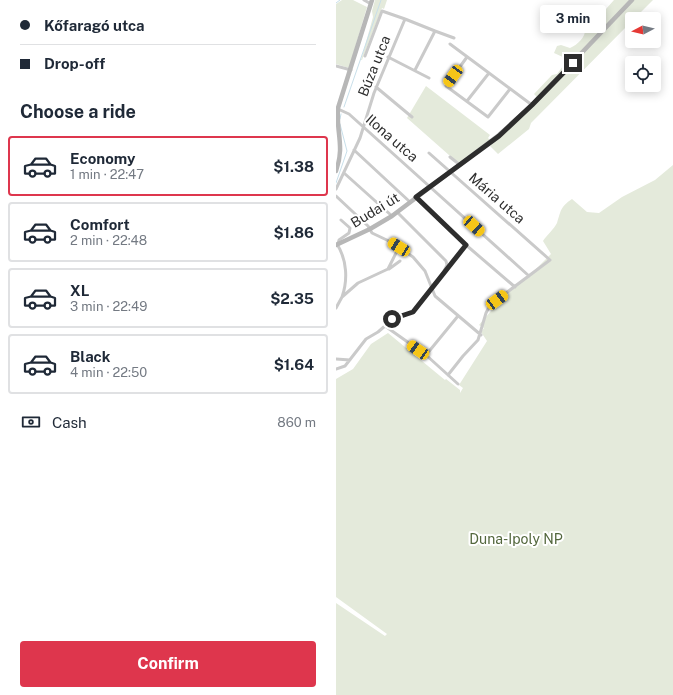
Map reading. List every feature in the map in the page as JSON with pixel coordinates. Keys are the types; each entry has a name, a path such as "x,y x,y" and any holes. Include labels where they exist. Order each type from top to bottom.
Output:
{"street":[{"path":"336,171 340,160 337,108 351,70 372,2 364,0"},
{"name":"Budai út","path":"337,244 370,229 392,216 481,150 532,105 632,0"},
{"name":"Búza utca","path":"336,189 354,150 376,87 405,19 382,11 365,56"},
{"path":"405,19 454,38"},
{"path":"415,70 435,31"},
{"path":"450,44 532,105"},
{"path":"388,57 429,78"},
{"path":"467,57 446,86 467,102 488,117 510,89"},
{"path":"336,66 351,70"},
{"path":"467,102 489,73"},
{"path":"376,87 412,117"},
{"name":"Ilona utca","path":"337,108 348,114 431,186 529,276"},
{"path":"354,150 410,202"},
{"name":"Mária utca","path":"429,153 550,260 529,276"},
{"path":"450,157 460,165"},
{"path":"344,173 392,216"},
{"path":"336,196 370,229 372,233 399,247 413,257 425,271 435,296 481,335"},
{"path":"416,197 466,245 515,286"},
{"path":"397,212 446,261 447,265 442,276"},
{"path":"341,220 350,228 349,233 337,244 342,255 345,268 346,285 342,297"},
{"path":"336,369 344,366 350,360 366,339 396,317 412,312 466,245"},
{"path":"388,269 399,247"},
{"path":"336,308 342,297 358,283 388,269 400,261"},
{"path":"448,375 481,335 486,313 490,305 529,276"},
{"path":"426,355 458,316"},
{"path":"385,326 426,355 458,384"},
{"path":"336,359 350,360"}],"green space":[{"path":"342,0 353,0 367,7 349,68 336,64 336,4"},
{"path":"375,0 387,0 384,9 382,8 361,60 373,17 372,11"},
{"path":"614,0 653,0 641,12 625,12 625,28 531,123 529,129 498,154 490,146 540,100 534,94 552,75 557,74 563,66 565,58 554,53 557,46 561,45 570,48 576,44 584,36 585,26 590,24 593,26 596,22 595,20 598,6 606,9"},
{"path":"426,86 490,135 488,138 490,140 458,163 407,118"},
{"name":"Duna-Ipoly NP","path":"673,165 673,695 336,695 336,603 385,636 387,634 336,597 336,379 353,369 371,344 388,333 445,380 446,379 460,390 460,393 463,388 459,385 487,341 481,332 484,328 479,325 502,298 532,273 551,254 543,241 556,225 565,204 572,199 587,212 599,213 622,197 655,180"}],"waterway":[{"path":"336,3 340,0"},
{"path":"344,107 381,0"},
{"path":"340,119 341,114"},
{"path":"336,183 347,151 340,124"}],"route":[{"path":"392,319 397,316 408,315 413,312 466,245 416,197 499,136 515,122 573,63"}]}
